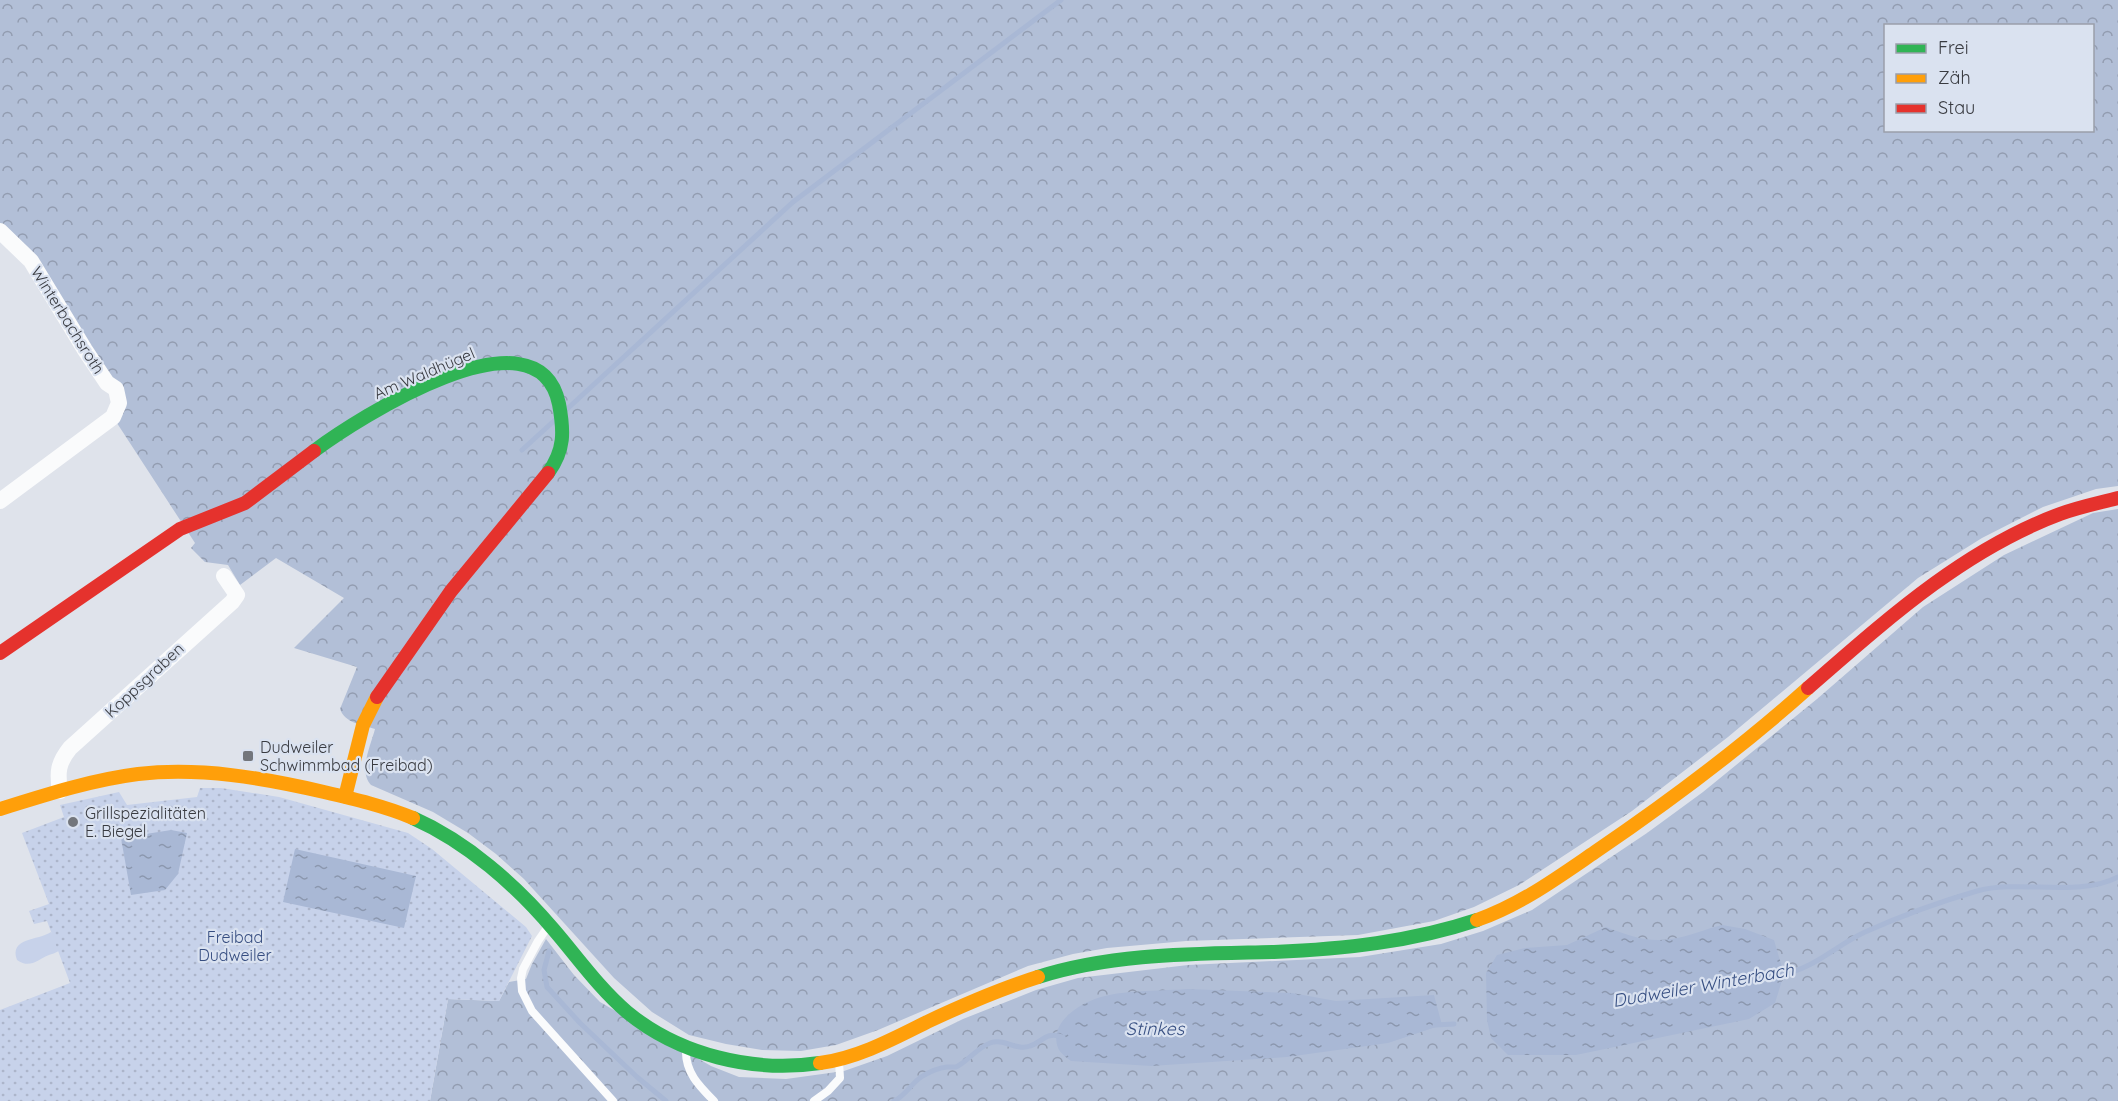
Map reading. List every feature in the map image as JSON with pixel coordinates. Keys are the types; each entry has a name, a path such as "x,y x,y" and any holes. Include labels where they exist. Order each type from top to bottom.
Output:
{"main road":[{"name":"Am Waldhügel","path":"0,653 180,529 196,521 231,511 245,503 362,418 439,381 496,362 530,365 546,377 556,391 561,412 561,452 550,470 451,591 378,696 363,725 345,797"},
{"path":"0,808 87,783 136,774 199,771 224,772 258,778 345,797 402,814 446,835 486,864 533,908 616,1001 645,1025 686,1046 718,1057 746,1063 802,1065 839,1059 1031,979 1074,967 1109,960 1359,946 1437,933 1477,920 1527,898 1649,815 1734,751 1931,584 1990,546 2044,520 2087,504 2118,498"}],"street":[{"name":"Winterbachsroth","path":"0,231 31,261 42,276 85,350 107,382 116,389 119,403 113,417 0,501"},
{"name":"Koppsgraben","path":"60,791 57,768 70,748 232,602 237,595 224,576"}],"lane":[{"path":"549,925 523,969 522,991 532,1011 613,1101"},
{"path":"686,1046 685,1058 695,1083 714,1101"},
{"path":"814,1101 840,1078 839,1059"}],"green space":[{"path":"0,0 2118,0 2118,486 2096,489 2043,507 1982,538 1918,578 1728,737 1632,811 1519,885 1474,907 1434,921 1358,935 1186,941 1107,948 1073,954 1028,966 878,1030 836,1045 801,1051 762,1050 689,1035 652,1012 614,978 524,879 496,854 468,833 433,812 371,785 367,779 365,765 375,729 350,720 342,714 340,709 357,667 294,648 344,598 276,558 240,585 228,565 205,562 191,548 195,543 113,417 120,403 0,230"},
{"path":"2118,509 2118,1101 430,1101 448,999 499,1001 509,982 526,979 546,939 574,975 600,1002 711,1066 739,1077 786,1079 844,1071 887,1056 963,1019 1036,990 1078,978 1188,965 1360,957 1441,944 1483,931 1532,910 1647,833 1703,792 1817,699 1923,607 2004,555 2093,513"},
{"name":"Freibad Dudweiler","path":"200,788 221,788 279,797 408,833 432,849 526,927 532,936 499,1001 448,999 430,1101 0,1101 0,1010 70,983 47,921 34,924 29,911 49,904 22,833 64,817 60,805 119,792 127,805 197,797"},
{"path":"51,932 61,949 30,964 17,960 17,947 21,943"}],"water":[{"path":"171,830 187,833 178,874 165,890 131,895 121,838"},
{"path":"295,849 416,876 404,928 283,902"},
{"path":"1722,925 1745,929 1774,940 1784,974 1775,1003 1749,1019 1576,1055 1508,1055 1491,1038 1487,1020 1486,973 1497,955 1525,948 1567,945 1606,927 1638,938 1662,940 1684,937"},
{"name":"Stinkes","path":"1188,989 1292,993 1336,1001 1434,995 1442,1025 1388,1043 1287,1057 1151,1066 1071,1061 1058,1048 1056,1038 1063,1021 1087,1002 1124,993"}],"waterway":[{"path":"566,410 793,202 1061,0"},
{"path":"522,450 555,420"},
{"name":"Dudweiler Winterbach","path":"1780,975 1803,968 1879,926 1977,891 2012,887 2085,886 2118,877"},
{"name":"Dudweiler Winterbach","path":"549,951 544,970 547,987 580,1023 666,1101"},
{"name":"Dudweiler Winterbach","path":"1435,1025 1454,1024"},
{"name":"Dudweiler Winterbach","path":"894,1101 921,1077 940,1068 956,1067 990,1043 1000,1042 1025,1047 1048,1036 1063,1037"}],"traffic: fast":[{"path":"314,451 367,416 445,377 484,366 518,364 544,375 559,404 562,440 558,456 548,473"},
{"path":"413,818 452,839 507,881 539,913 607,993 647,1027 693,1050 743,1063 769,1065 820,1063"},
{"path":"1038,977 1067,969 1125,959 1185,954 1300,951 1377,943 1427,934 1477,920"}],"traffic: slow":[{"path":"1477,920 1508,907 1538,890 1623,833 1731,753 1808,688"},
{"path":"345,797 363,725 377,697"},
{"path":"0,809 103,780 138,774 185,772 232,775 301,787 369,803 413,818"},
{"path":"820,1063 862,1052 968,1003 1038,977"}],"traffic: jam":[{"path":"0,653 180,529 245,503 314,451"},
{"path":"377,697 451,591 548,473"},
{"path":"1808,688 1896,613 1958,567 2024,529 2060,514 2118,498"}],"place":[{"name":"Dudweiler Schwimmbad (Freibad)","path":"248,756"},
{"name":"Grillspezialitäten E. Biegel","path":"73,822"}]}
